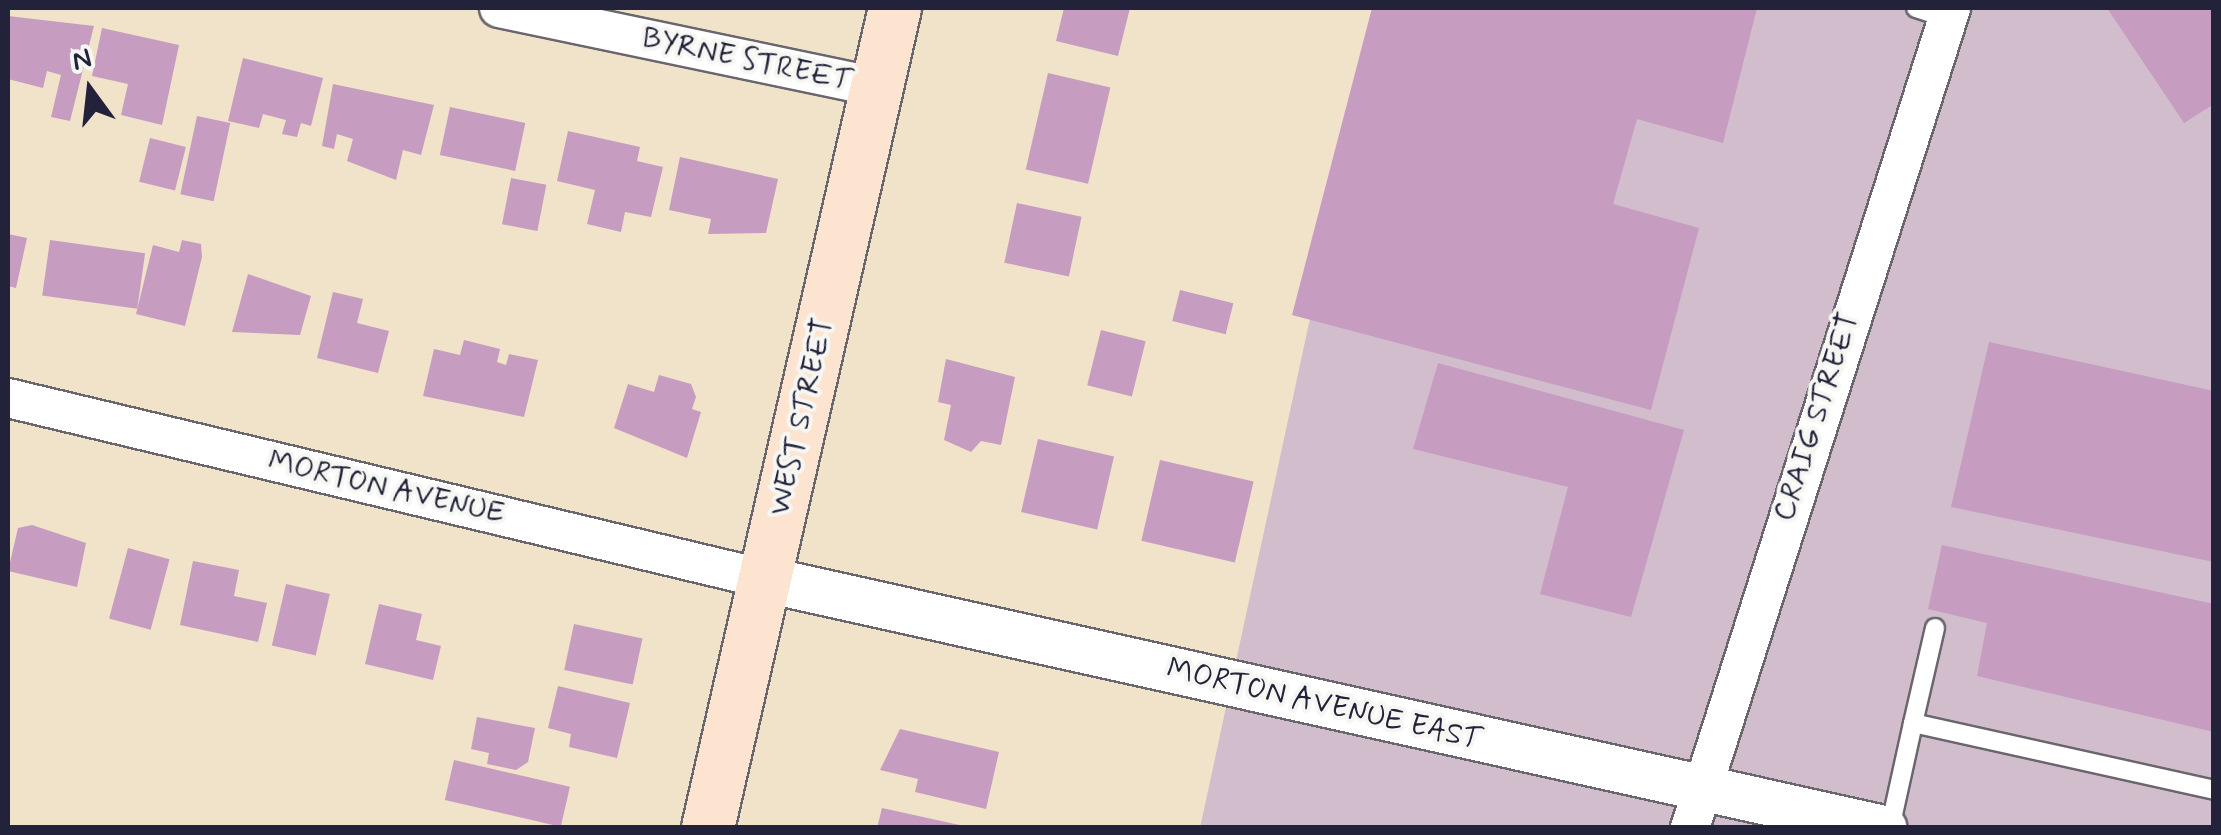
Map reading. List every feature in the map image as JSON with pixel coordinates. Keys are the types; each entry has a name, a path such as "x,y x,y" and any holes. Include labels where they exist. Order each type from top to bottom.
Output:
{"main road":[{"name":"WEST STREET","path":"708,828 895,8"}],"street":[{"name":"BYRNE STREET","path":"499,8 877,87"},
{"name":"CRAIG STREET","path":"1694,808 1938,11"},
{"name":"MORTON AVENUE","path":"8,398 765,579"},
{"name":"MORTON AVENUE EAST","path":"765,579 1694,808 1887,828"}],"lane":[{"path":"1887,828 1935,628"},
{"path":"1913,723 2214,790"}],"shaded area":[{"path":"1377,8 2213,8 2213,827 1200,828"}],"building":[{"path":"1064,8 1130,8 1118,56 1056,41"},
{"path":"1372,8 1757,8 1723,143 1637,119 1613,204 1699,228 1651,410 1292,315"},
{"path":"2107,8 2214,8 2214,104 2184,123"},
{"path":"8,16 94,26 70,121 51,117 61,75 47,71 43,88 8,79"},
{"path":"102,28 179,45 162,125 121,115 128,84 92,76"},
{"path":"243,58 323,78 311,126 301,123 297,137 282,134 286,120 263,114 259,128 228,121"},
{"path":"1048,73 1110,87 1088,184 1026,169"},
{"path":"333,84 434,105 421,155 403,150 396,180 347,161 353,139 337,134 334,149 322,146"},
{"path":"450,107 525,123 515,171 440,155"},
{"path":"197,116 230,123 214,201 180,194"},
{"path":"568,131 640,147 637,161 663,167 651,217 625,212 621,232 587,224 595,190 557,181"},
{"path":"150,138 186,147 175,191 139,182"},
{"path":"680,157 778,179 766,233 708,234 711,219 669,210"},
{"path":"511,178 546,185 537,231 502,224"},
{"path":"1017,203 1082,217 1069,276 1004,263"},
{"path":"8,234 27,238 16,288 8,286"},
{"path":"50,240 145,253 137,309 42,295"},
{"path":"182,240 201,244 202,257 185,326 136,314 153,245 179,252"},
{"path":"248,274 311,296 300,335 232,332"},
{"path":"1180,290 1233,303 1226,334 1172,321"},
{"path":"333,292 363,299 357,323 389,331 378,373 317,358"},
{"path":"1101,330 1146,341 1132,396 1087,385"},
{"path":"464,340 500,349 497,362 506,365 509,354 538,360 524,417 423,396 434,349 460,355"},
{"path":"1989,342 2214,391 2214,562 1951,507"},
{"path":"946,359 1015,377 1001,445 981,441 971,452 944,440 951,405 938,402"},
{"path":"1438,363 1684,430 1631,617 1540,594 1568,487 1413,449"},
{"path":"659,375 691,384 696,397 692,409 701,412 687,458 614,428 628,384 654,392"},
{"path":"1038,439 1114,457 1097,530 1021,512"},
{"path":"1160,460 1254,482 1235,562 1141,541"},
{"path":"32,525 86,543 77,587 8,571 18,528"},
{"path":"1942,545 2214,604 2214,732 1977,676 1987,623 1928,609"},
{"path":"128,548 170,559 151,630 109,619"},
{"path":"193,561 239,570 234,596 267,603 258,642 180,625"},
{"path":"286,584 330,594 316,656 272,645"},
{"path":"379,604 422,614 416,640 441,646 433,680 365,664"},
{"path":"574,624 642,639 633,685 564,670"},
{"path":"558,686 630,703 617,758 569,747 571,734 548,728"},
{"path":"477,717 535,728 528,762 516,770 487,764 489,753 471,749"},
{"path":"900,729 999,752 986,809 915,792 918,779 880,770"},
{"path":"454,760 570,787 561,827 445,800"},
{"path":"882,808 964,826 964,828 877,828"}]}
